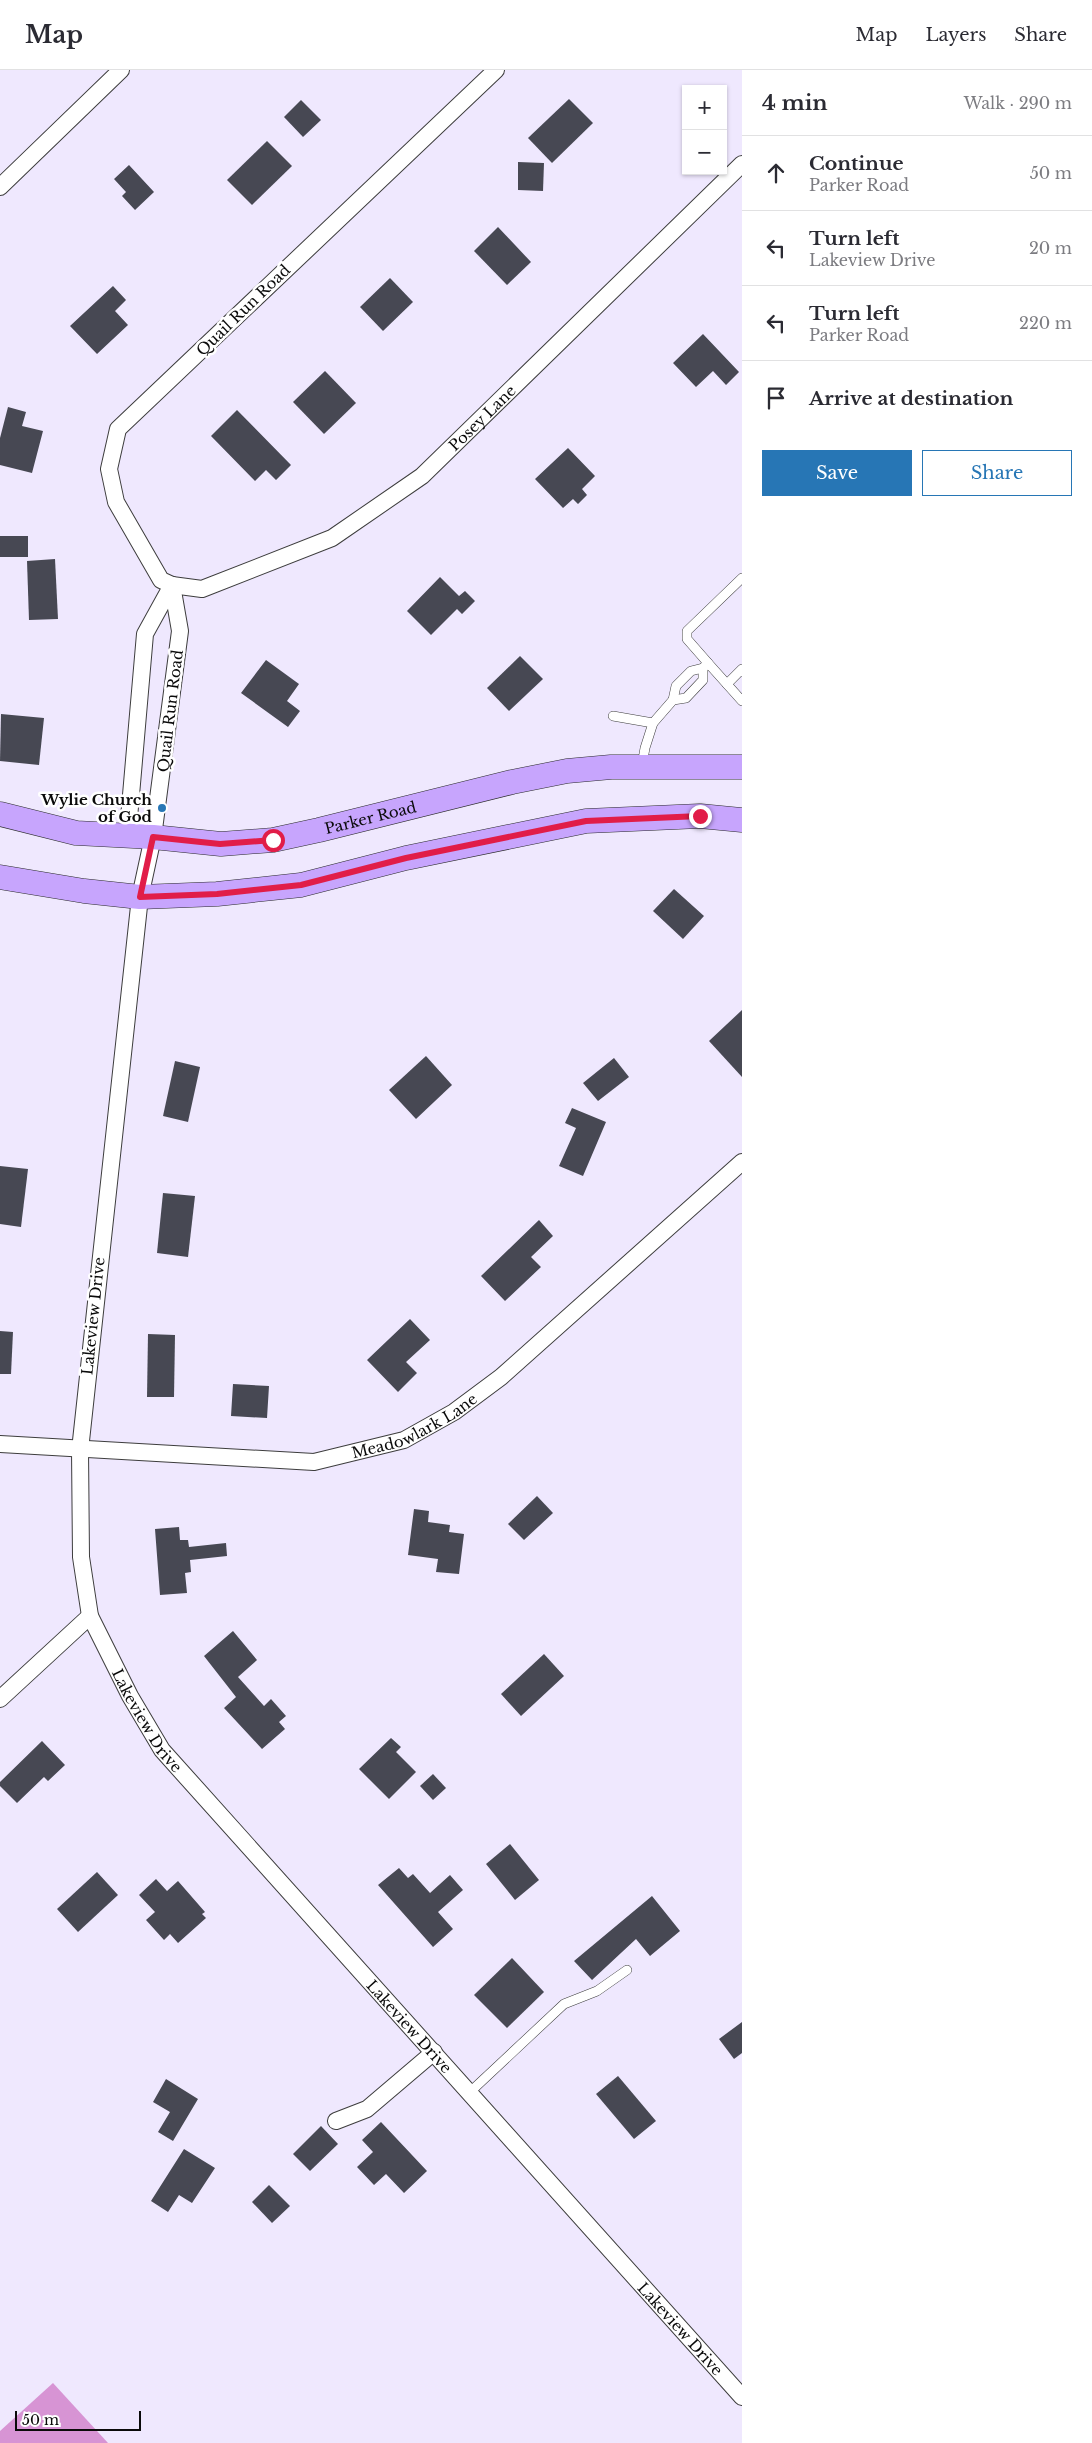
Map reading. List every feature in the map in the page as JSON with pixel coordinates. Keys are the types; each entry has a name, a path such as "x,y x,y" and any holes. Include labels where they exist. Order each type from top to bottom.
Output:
{"main road":[{"name":"Parker Road","path":"0,814 76,834 153,837 220,844 273,840 567,771 611,767 742,767"},
{"path":"0,877 84,891 140,897 217,894 301,885 406,858 586,821 700,816 742,820"}],"street":[{"path":"0,187 121,70"},
{"name":"Quail Run Road","path":"172,586 161,580 116,502 110,469 118,429 496,70"},
{"name":"Posey Lane","path":"172,586 202,589 332,538 422,476 742,164"},
{"name":"Quail Run Road","path":"153,837 180,631 172,586"},
{"name":"Quail Run Road","path":"153,837 129,818 145,634 172,586"},
{"name":"Lakeview Drive","path":"153,837 140,897 80,1450 81,1557 90,1616 130,1696 162,1750 469,2093 740,2391"},
{"name":"Meadowlark Lane","path":"0,1444 314,1462 404,1440 454,1412 501,1377 742,1162"},
{"path":"0,1699 90,1616"},
{"path":"336,2121 368,2109 434,2052"}],"lane":[{"path":"742,578 687,631 687,639 706,666 727,684 742,701"},
{"path":"672,767 642,766 645,748 653,723 673,700 676,686 691,671 706,666"},
{"path":"673,700 686,698 703,680 706,666"},
{"path":"727,684 742,669"},
{"path":"613,716 653,723"},
{"path":"469,2093 564,2004 597,1991 627,1970"}],"shaded area":[{"path":"53,2383 108,2443 0,2443 0,2431"}],"building":[{"path":"569,99 593,123 552,163 528,138"},
{"path":"301,100 321,120 303,137 284,117"},
{"path":"267,141 292,166 252,205 227,180"},
{"path":"518,162 544,163 543,191 518,190"},
{"path":"129,165 154,192 135,210 122,196 126,192 114,179"},
{"path":"498,227 531,262 507,285 474,251"},
{"path":"390,278 413,302 383,331 360,307"},
{"path":"113,286 126,300 115,311 128,325 97,354 70,326"},
{"path":"703,334 739,372 726,385 713,371 696,387 673,363"},
{"path":"325,371 356,403 324,434 293,402"},
{"path":"8,407 26,412 22,426 43,431 32,473 0,465 0,438"},
{"path":"237,410 291,465 276,480 266,470 255,481 211,436"},
{"path":"568,448 595,476 582,489 587,495 578,504 573,499 563,508 535,479"},
{"path":"0,536 28,536 28,557 0,557"},
{"path":"55,559 58,619 29,620 27,561"},
{"path":"440,577 459,596 465,591 475,601 462,614 457,609 431,635 407,611"},
{"path":"520,656 543,679 509,711 487,688"},
{"path":"266,660 299,684 287,701 300,711 288,727 241,693"},
{"path":"1,714 44,718 39,765 0,761"},
{"path":"674,889 704,916 683,939 653,911"},
{"path":"742,1010 742,1077 709,1041"},
{"path":"426,1056 452,1085 416,1119 389,1090"},
{"path":"614,1058 629,1077 598,1101 583,1083"},
{"path":"175,1061 200,1067 188,1122 163,1116"},
{"path":"572,1108 606,1122 583,1176 559,1166 576,1128 565,1123"},
{"path":"0,1166 28,1169 21,1227 0,1224"},
{"path":"163,1193 195,1196 188,1257 157,1253"},
{"path":"539,1220 553,1236 531,1257 541,1267 505,1301 481,1276"},
{"path":"410,1319 430,1340 406,1362 417,1373 398,1392 367,1360"},
{"path":"0,1331 13,1332 11,1374 0,1374"},
{"path":"148,1334 175,1335 174,1397 147,1397"},
{"path":"233,1384 269,1386 267,1418 231,1416"},
{"path":"537,1496 553,1513 524,1540 508,1524"},
{"path":"414,1509 429,1511 428,1522 450,1525 449,1532 464,1534 459,1574 436,1572 438,1559 408,1555"},
{"path":"179,1527 180,1540 188,1540 189,1547 226,1543 227,1556 190,1560 191,1572 185,1573 187,1593 160,1595 155,1529"},
{"path":"233,1631 257,1660 238,1677 264,1706 271,1699 286,1716 279,1722 285,1729 262,1749 224,1708 236,1697 204,1656"},
{"path":"544,1654 564,1676 521,1716 501,1694"},
{"path":"391,1738 401,1747 396,1752 416,1772 389,1799 359,1769"},
{"path":"42,1741 65,1765 48,1781 44,1777 17,1803 0,1786 0,1782"},
{"path":"433,1774 446,1788 433,1800 420,1786"},
{"path":"510,1844 539,1880 515,1900 486,1864"},
{"path":"399,1868 408,1878 413,1874 430,1893 450,1875 463,1890 438,1912 453,1929 433,1947 378,1885"},
{"path":"97,1872 118,1895 78,1932 57,1909"},
{"path":"156,1879 167,1891 178,1881 205,1912 202,1914 206,1918 178,1943 170,1934 164,1940 146,1920 155,1912 139,1895"},
{"path":"652,1896 680,1931 650,1956 636,1939 592,1980 574,1961"},
{"path":"512,1958 544,1992 507,2028 474,1995"},
{"path":"742,2022 742,2053 734,2059 719,2039"},
{"path":"618,2076 656,2121 634,2139 596,2094"},
{"path":"166,2079 198,2099 173,2141 158,2132 170,2112 153,2102"},
{"path":"381,2122 427,2171 404,2193 386,2174 374,2185 357,2167 373,2152 362,2140"},
{"path":"321,2126 338,2144 310,2171 293,2154"},
{"path":"184,2149 215,2168 192,2203 179,2195 168,2212 151,2201"},
{"path":"269,2185 290,2206 272,2223 252,2202"}],"place":[{"name":"Wylie Church of God","path":"162,808"}],"route":[{"path":"273,840 220,844 153,837 140,897 217,894 301,885 406,858 586,821 700,816"}]}
